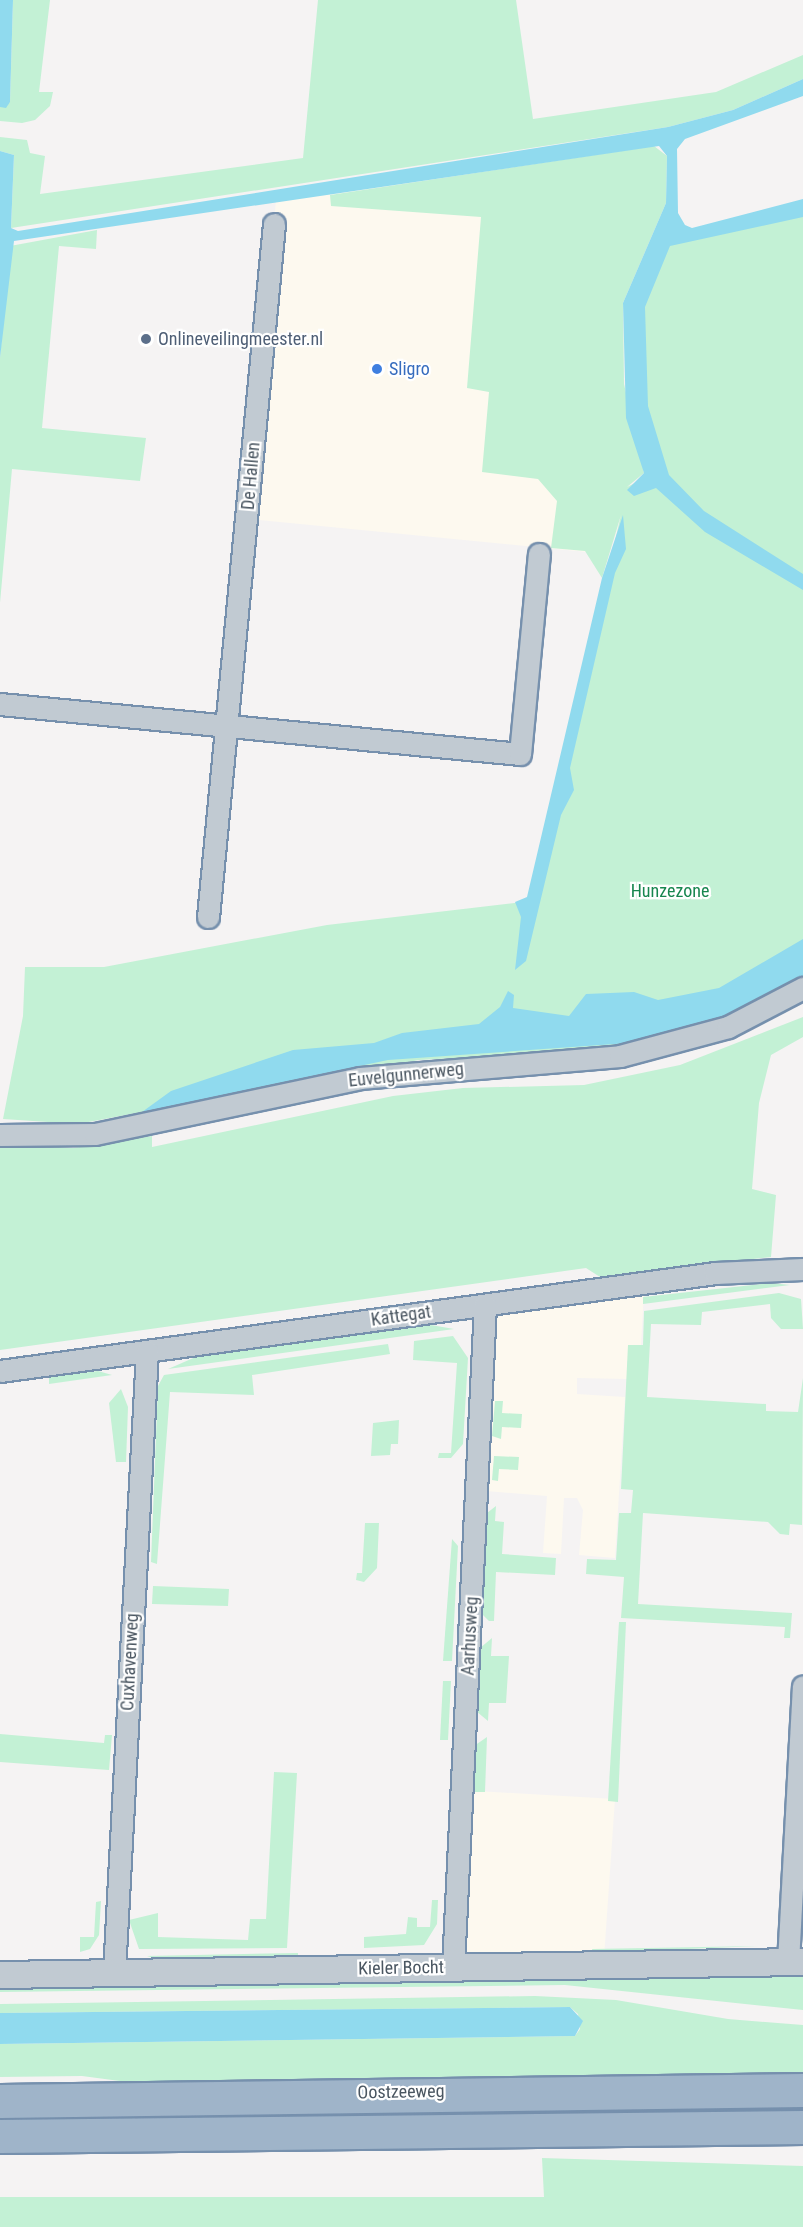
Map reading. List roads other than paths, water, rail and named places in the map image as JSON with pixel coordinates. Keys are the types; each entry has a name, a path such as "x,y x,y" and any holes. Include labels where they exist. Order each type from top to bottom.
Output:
{"highway":[{"name":"Oostzeeweg","path":"0,2101 803,2090"},
{"name":"Oostzeeweg","path":"0,2136 802,2127"}],"street":[{"name":"De Hallen","path":"208,916 228,728 274,224"},
{"path":"0,704 228,728 520,753 539,554"},
{"name":"Euvelgunnerweg","path":"0,1135 95,1134 393,1074 620,1056 728,1027 803,988"},
{"name":"Kattegat","path":"0,1371 715,1273 803,1269"},
{"name":"Aarhusweg","path":"453,1967 485,1305"},
{"name":"Cuxhavenweg","path":"114,1973 147,1351"},
{"path":"796,1962 803,1686"},
{"name":"Kieler Bocht","path":"0,1975 796,1962"}],"water":[{"path":"0,0 13,0 10,102 6,108 0,107"},
{"path":"803,79 803,96 685,139 677,149 678,213 685,225 692,228 803,199 803,217 670,246 645,307 648,406 669,475 704,511 803,574 803,590 705,532 656,488 634,496 627,490 644,473 626,418 623,303 666,203 667,156 659,146 14,241 0,358 0,151 14,155 11,228 18,231 668,127 733,110"},
{"path":"623,515 626,549 615,573 570,768 574,790 561,815 526,961 515,970 521,917 515,902 527,897 602,578"},
{"path":"803,939 803,977 734,1016 658,1041 388,1060 142,1112 171,1091 293,1050 374,1043 402,1033 479,1024 500,1007 508,991 514,995 513,1008 569,1016 586,994 634,992 658,1000 719,988"},
{"path":"570,2007 583,2021 575,2036 0,2044 0,2013"}],"place":[{"name":"Onlineveilingmeester.nl","path":"146,339"},
{"name":"Sligro","path":"377,369"}],"park label":[{"name":"Hunzezone","path":"670,891"}]}
